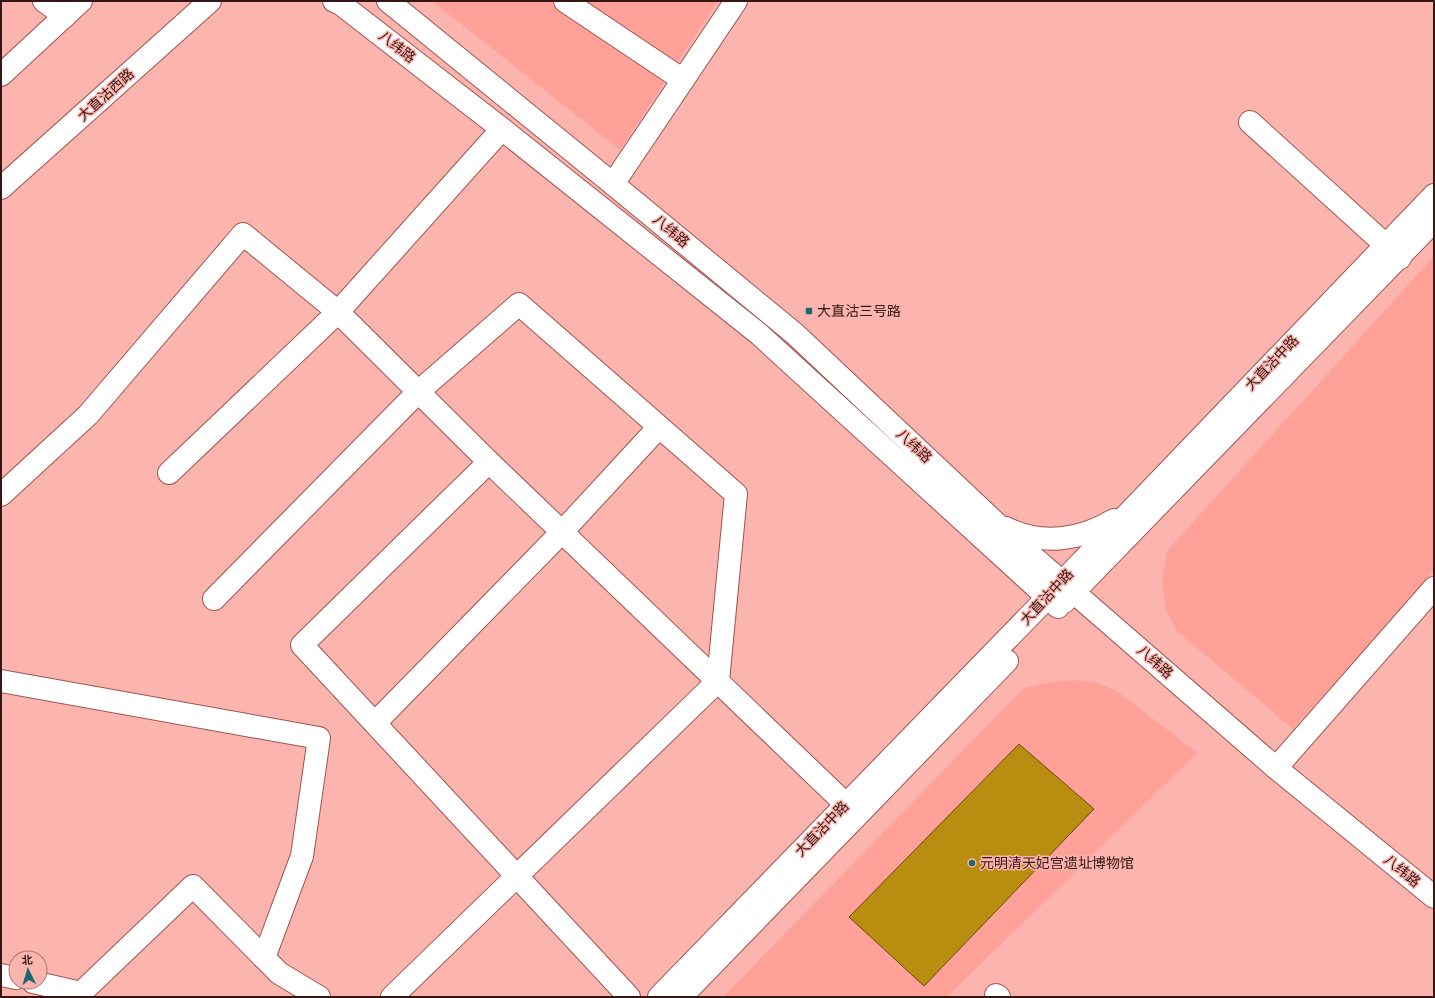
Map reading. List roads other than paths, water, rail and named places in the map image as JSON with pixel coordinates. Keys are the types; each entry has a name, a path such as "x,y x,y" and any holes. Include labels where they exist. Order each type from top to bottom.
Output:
{"street":[{"path":"44,1 65,16"},
{"path":"1,75 81,1"},
{"name":"大直沽西路","path":"1,188 210,1"},
{"path":"176,32 226,1"},
{"name":"八纬路","path":"388,1 614,184 795,334 1043,565 1276,768 1434,897"},
{"path":"565,1 683,80"},
{"path":"614,184 736,1"},
{"name":"八纬路","path":"338,2 502,129 758,334 1053,603"},
{"path":"1250,122 1393,252"},
{"path":"169,473 338,312 502,129"},
{"name":"大直沽中路","path":"681,997 852,810 1393,252 1434,195"},
{"name":"大直沽中路","path":"1393,252 1434,221"},
{"path":"1,495 88,415 243,234 338,312 489,462 852,810"},
{"path":"214,599 418,392 519,304 736,494 718,681 516,875 392,997"},
{"path":"375,723 562,532 658,427"},
{"path":"489,462 302,645 629,997"},
{"path":"985,541 1021,558 1043,565 1081,562 1110,546 1140,512"},
{"path":"998,524 1016,533 1062,540 1102,527 1140,512"},
{"name":"大直沽中路","path":"1068,586 1081,562"},
{"path":"1276,768 1434,588"},
{"path":"1,681 319,738 302,856 264,958"},
{"name":"大直沽中路","path":"659,997 852,810"},
{"path":"48,985 81,993 193,886 279,973 319,997"}],"place":[{"name":"大直沽三号路","path":"809,311"},
{"name":"元明清天妃宫遗址博物馆","path":"972,863"}]}
